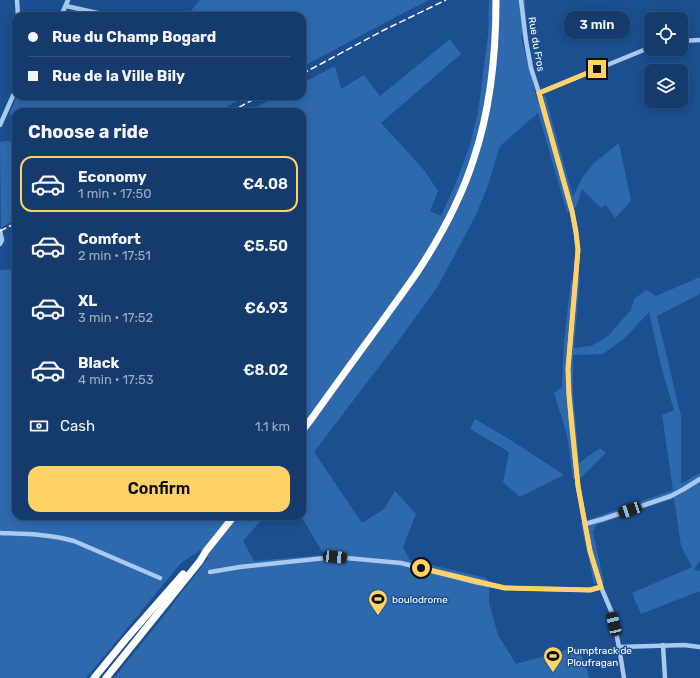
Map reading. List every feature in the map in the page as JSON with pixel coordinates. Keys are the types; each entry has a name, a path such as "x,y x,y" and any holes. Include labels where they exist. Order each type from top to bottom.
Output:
{"highway":[{"path":"306,426 416,274 442,232 459,196 474,158 487,111 494,67 496,0"},
{"path":"94,678 126,639 206,551 231,520"},
{"path":"107,678 200,561 206,551"}],"street":[{"path":"17,0 18,12"},
{"path":"63,12 68,0"},
{"name":"Rue du Fros","path":"521,0 531,68 572,211 576,232 578,250 568,369 569,395 578,486 590,551 601,587 612,613 624,678"},
{"path":"66,6 93,12"},
{"path":"688,41 700,40"},
{"path":"539,93 644,50"},
{"path":"0,125 12,98"},
{"path":"0,231 1,242"},
{"path":"585,524 671,496 700,478"},
{"path":"0,532 47,535 68,539 160,578"},
{"path":"210,572 240,567 335,557 401,563 505,588 590,590 601,587"},
{"path":"663,645 665,678"},
{"path":"619,647 663,645 700,647"}],"shaded area":[{"path":"200,0 429,0 306,65 306,12 190,12"},
{"path":"489,0 525,0 527,30 521,37 537,99 545,95 573,197 582,178 594,163 619,143 631,201 615,218 606,205 601,208 582,189 576,207 567,212 538,113 500,146 488,185 476,215 438,286 391,351 314,452 362,523 384,509 395,491 416,514 403,547 410,560 487,578 489,587 489,603 498,635 516,664 577,647 586,665 589,678 114,678 208,558 200,550 181,563 86,678 0,678 0,270 12,269 12,520 261,520 243,541 254,561 324,555 303,520 306,520 306,108 254,108 269,100 306,100 306,81 335,66 341,89 364,75 380,96 450,39 461,54 381,123 424,170 438,191 430,211 441,216 455,185 470,145 478,112 488,35"},
{"path":"15,100 240,100 224,108 12,108 12,115 9,114"},
{"path":"12,140 12,221 1,228 0,142"},
{"path":"580,276 574,348 591,346 608,336 631,310 634,299 646,290 656,296 700,277 700,294 657,316 681,416 681,484 700,473 700,560 694,570 700,571 700,591 641,614 632,593 692,567 681,546 674,498 596,525 593,532 604,583 594,584 581,524 590,519 673,490 662,415 674,410 662,370 649,312 625,338 603,354 573,355 573,392 579,463 600,448 606,453 582,477 573,479 567,435 554,393 562,387 564,342 571,280"},
{"path":"475,419 564,475 520,497 503,482 509,452 470,429"}],"railway":[{"path":"306,72 384,30 446,0"},
{"path":"238,108 252,100"},
{"path":"0,231 12,225"}],"place":[{"name":"boulodrome","path":"378,616"},
{"name":"Pumptrack de Ploufragan","path":"553,673"}],"route":[{"path":"421,568 505,588 590,590 601,587 590,551 578,486 569,395 568,369 578,250 576,232 572,211 539,93 597,69"}]}
